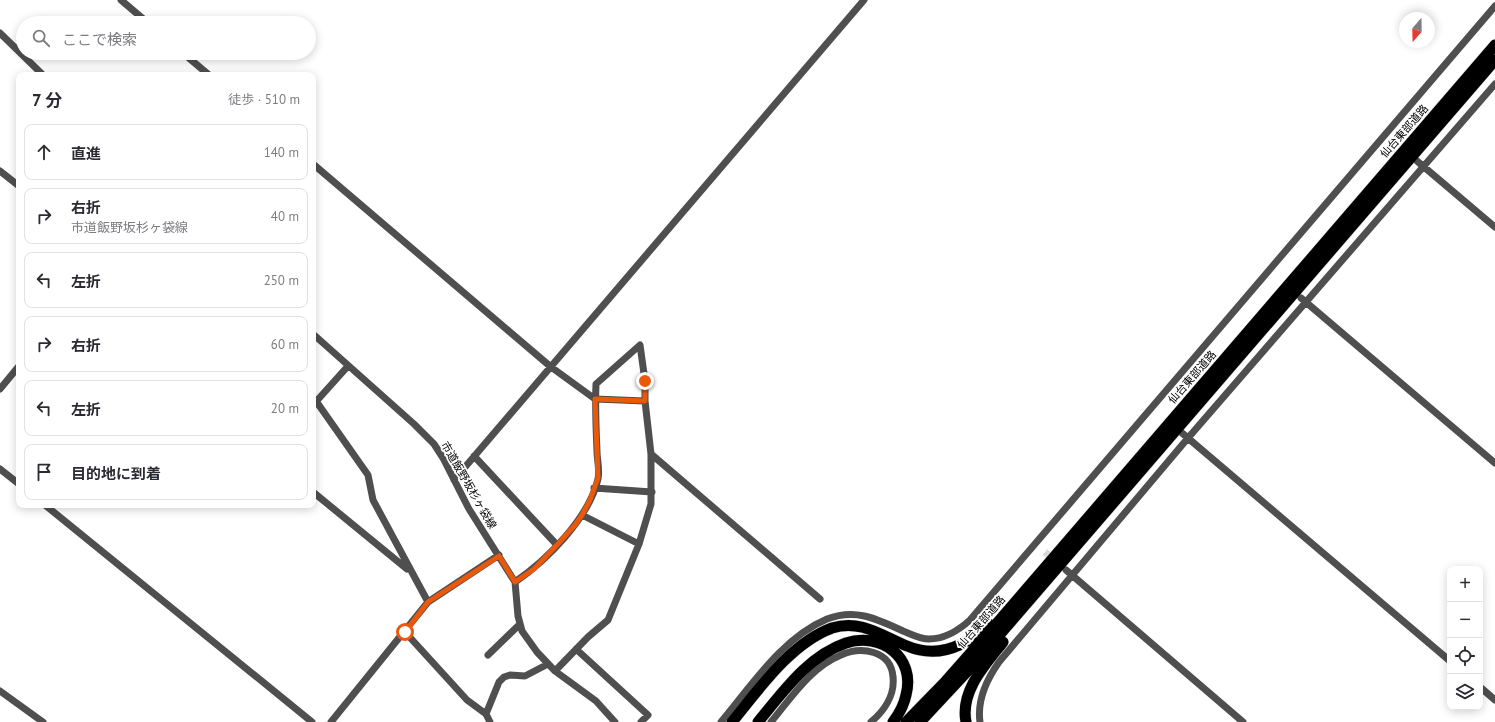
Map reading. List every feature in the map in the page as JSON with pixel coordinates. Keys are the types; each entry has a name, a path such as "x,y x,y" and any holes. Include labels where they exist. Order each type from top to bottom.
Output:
{"highway":[{"name":"仙台東部道路","path":"920,722 976,662 1076,539 1495,45"},
{"name":"仙台東部道路","path":"906,722 946,681 1076,539 1495,60"},
{"path":"732,722 790,654 814,637 833,628 850,625 866,628 905,646 924,652 943,651 963,644 983,630 1076,539"},
{"path":"966,722 966,702 971,687 979,672 1076,539"},
{"path":"758,722 812,662 822,655 846,644 867,640 880,643 892,650 902,661 905,667 907,694 901,709 893,722"}],"street":[{"path":"121,0 140,16"},
{"path":"454,480 864,0"},
{"path":"721,722 775,657 788,644 800,633 828,619 852,614 862,615 879,619 913,635 928,639 943,637 964,626 1495,6"},
{"path":"0,33 16,49"},
{"path":"28,60 40,72"},
{"path":"191,60 205,72"},
{"path":"980,722 979,711 983,694 994,669 1072,576 1185,435 1420,163 1495,84"},
{"path":"1420,163 1495,227"},
{"path":"316,167 551,367 595,399 645,401"},
{"path":"0,171 16,184"},
{"path":"1303,300 1495,463"},
{"name":"市道飯野坂杉ヶ袋線","path":"316,337 425,435 443,458 469,509 515,582 519,625 537,652 548,664 555,671 596,701 615,722"},
{"path":"515,582 534,569 557,545 582,515 598,478 595,399 596,384 640,346 645,381 645,401 651,454 651,504 639,544 608,620 576,649 555,671"},
{"path":"316,402 348,366"},
{"path":"0,390 16,370"},
{"path":"316,404 368,475 373,500 428,602"},
{"path":"1185,435 1447,658"},
{"path":"651,454 820,599"},
{"path":"474,456 557,545"},
{"path":"0,469 16,482"},
{"path":"594,488 652,492"},
{"path":"316,494 412,572"},
{"path":"49,508 312,722"},
{"path":"582,515 639,544"},
{"path":"330,722 428,602 499,556"},
{"path":"1066,570 1243,722"},
{"path":"488,655 519,625"},
{"path":"405,632 466,700 486,714 490,722"},
{"path":"576,649 648,715 641,722"},
{"path":"771,722 813,673 840,655 862,650 871,651 882,657 890,668 893,676 893,684 888,700 880,713 871,722"},
{"path":"486,714 499,682 510,675 525,676 548,664"},
{"path":"1483,690 1495,700"},
{"path":"0,691 43,722"}],"tunnel":[{"path":"1045,552 1056,561"}],"route":[{"path":"405,632 428,602 499,556 515,582 534,569 557,545 582,515 590,500 598,478 595,399 645,401 645,381"}]}
